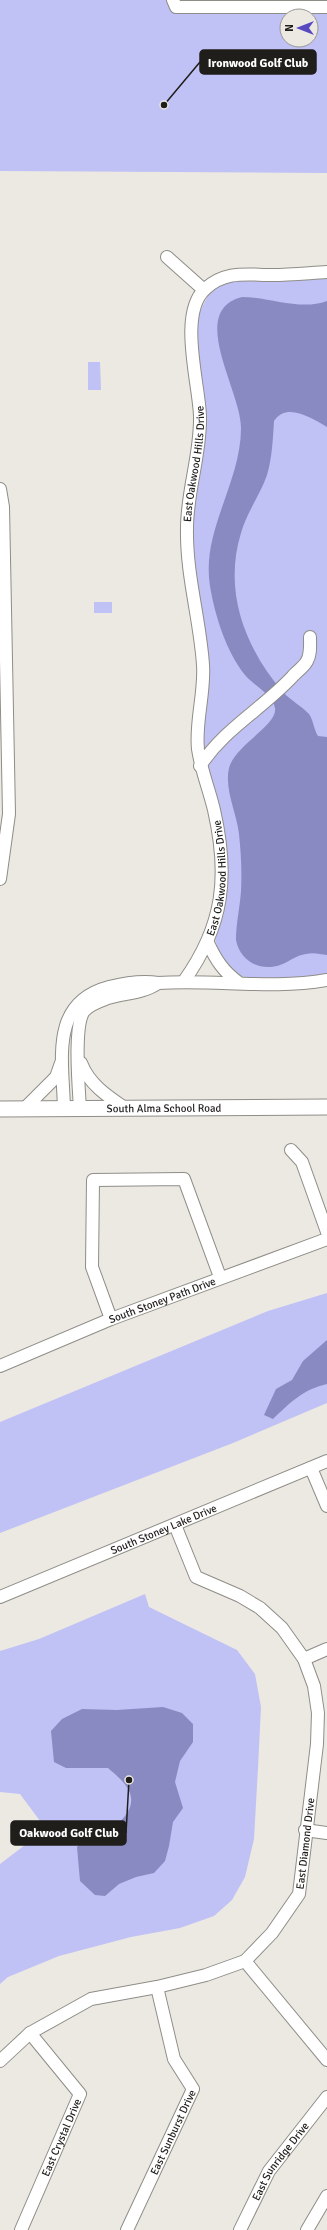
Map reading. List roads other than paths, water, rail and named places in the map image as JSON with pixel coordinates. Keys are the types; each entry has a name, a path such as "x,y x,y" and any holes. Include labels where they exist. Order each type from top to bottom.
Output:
{"main road":[{"name":"South Alma School Road","path":"0,1109 327,1107"}],"street":[{"path":"175,3 273,3 327,7"},
{"path":"167,258 204,290"},
{"name":"East Oakwood Hills Drive","path":"184,981 208,943 216,921 222,883 221,844 213,807 200,766 198,742 202,701 203,667 199,619 190,581 187,527 190,492 200,434 198,392 191,343 192,322 195,306 204,290 221,278 233,274 271,275 327,272"},
{"path":"0,489 3,507 9,814 0,879"},
{"path":"200,766 210,750 230,730 282,688 306,662 310,651 310,637"},
{"name":"East Oakwood Hills Drive","path":"208,943 218,964 227,974 238,982"},
{"path":"64,1109 63,1030 70,1013 81,999 96,991 120,984 147,981 158,983 184,981 238,982 268,985 327,980"},
{"path":"80,1109 80,1023 84,1011 96,1002 126,993 149,989 158,983"},
{"path":"67,1019 80,1023"},
{"path":"63,1058 79,1058"},
{"path":"24,1109 56,1077 63,1058"},
{"path":"79,1058 90,1080 104,1093 125,1108"},
{"path":"291,1150 302,1162 327,1232"},
{"path":"111,1319 92,1267 93,1180 184,1179 220,1277"},
{"name":"South Stoney Path Drive","path":"0,1366 111,1319 220,1277 327,1239"},
{"name":"South Stoney Lake Drive","path":"0,1597 327,1461"},
{"path":"311,1468 327,1506"},
{"name":"East Diamond Drive","path":"0,2060 30,2033 91,1999 157,1987 206,1975 245,1961 272,1933 299,1894 305,1830 317,1744 318,1713 314,1686 304,1659 282,1628 260,1608 240,1596 196,1577 175,1525"},
{"path":"304,1659 327,1649"},
{"path":"305,1830 327,1833"},
{"path":"245,1961 327,2060"},
{"name":"East Sunburst Drive","path":"127,2230 193,2089 174,2059 157,1987"},
{"name":"East Crystal Drive","path":"21,2230 80,2094 30,2033"},
{"name":"East Sunridge Drive","path":"240,2230 269,2171 327,2097"},
{"path":"307,2230 327,2196"}],"place":[{"name":"Ironwood Golf Club","path":"164,105"},
{"name":"Oakwood Golf Club","path":"129,1780"}]}
